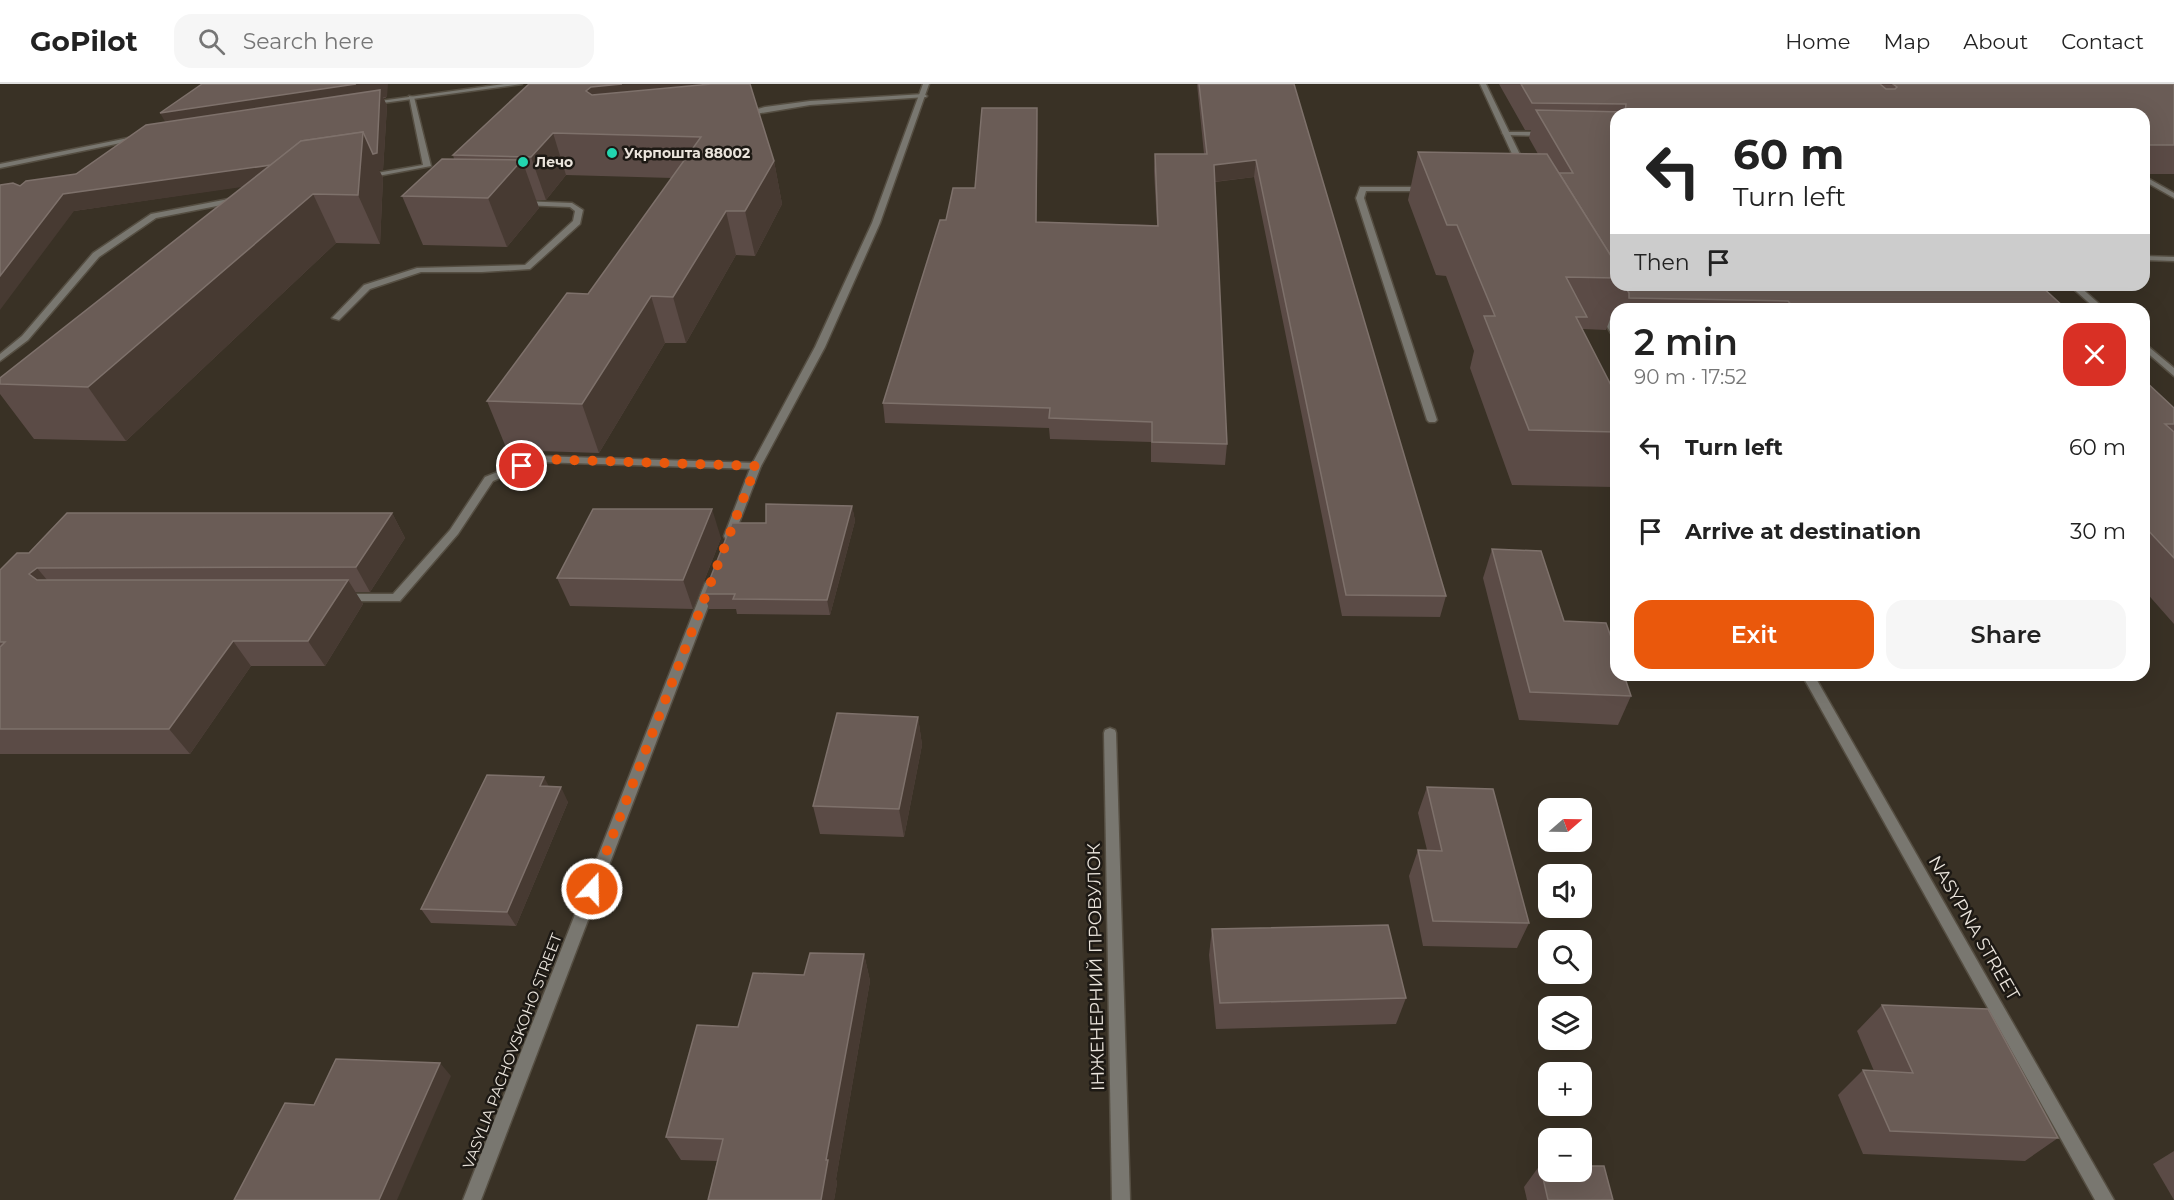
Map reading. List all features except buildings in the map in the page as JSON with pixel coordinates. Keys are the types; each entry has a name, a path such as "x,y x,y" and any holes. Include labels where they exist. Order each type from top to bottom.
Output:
{"street":[{"path":"364,104 519,84"},
{"path":"726,544 756,466 820,347 876,224 924,96 926,84"},
{"path":"1483,84 1528,179"},
{"path":"738,115 772,107 826,100 924,96"},
{"path":"411,97 427,166 432,176"},
{"path":"1505,133 1549,134"},
{"path":"0,166 147,136"},
{"path":"358,178 427,166"},
{"path":"2150,182 2174,196"},
{"path":"1431,189 1363,189 1360,198 1432,420"},
{"path":"0,358 25,338 96,255 154,216 243,198"},
{"path":"336,318 367,287 420,270 527,267 577,222 579,210 572,205 514,203"},
{"path":"2150,258 2174,259"},
{"path":"2080,291 2094,303"},
{"path":"1599,306 1610,325"},
{"path":"2150,351 2174,373"},
{"path":"338,598 396,598 454,532 489,479 538,459 756,466"},
{"name":"VASYLIA PACHOVSKOHO STREET","path":"472,1200 717,566"},
{"name":"NASYPNA STREET","path":"1811,681 2105,1200"},
{"name":"ІНЖЕНЕРНИЙ ПРОВУЛОК","path":"1110,733 1121,1200"}],"place":[{"name":"Укрпошта 88002","path":"612,153"},
{"name":"Лечо","path":"523,162"}],"route":[{"path":"522,466 538,459 756,466 592,889"}]}
